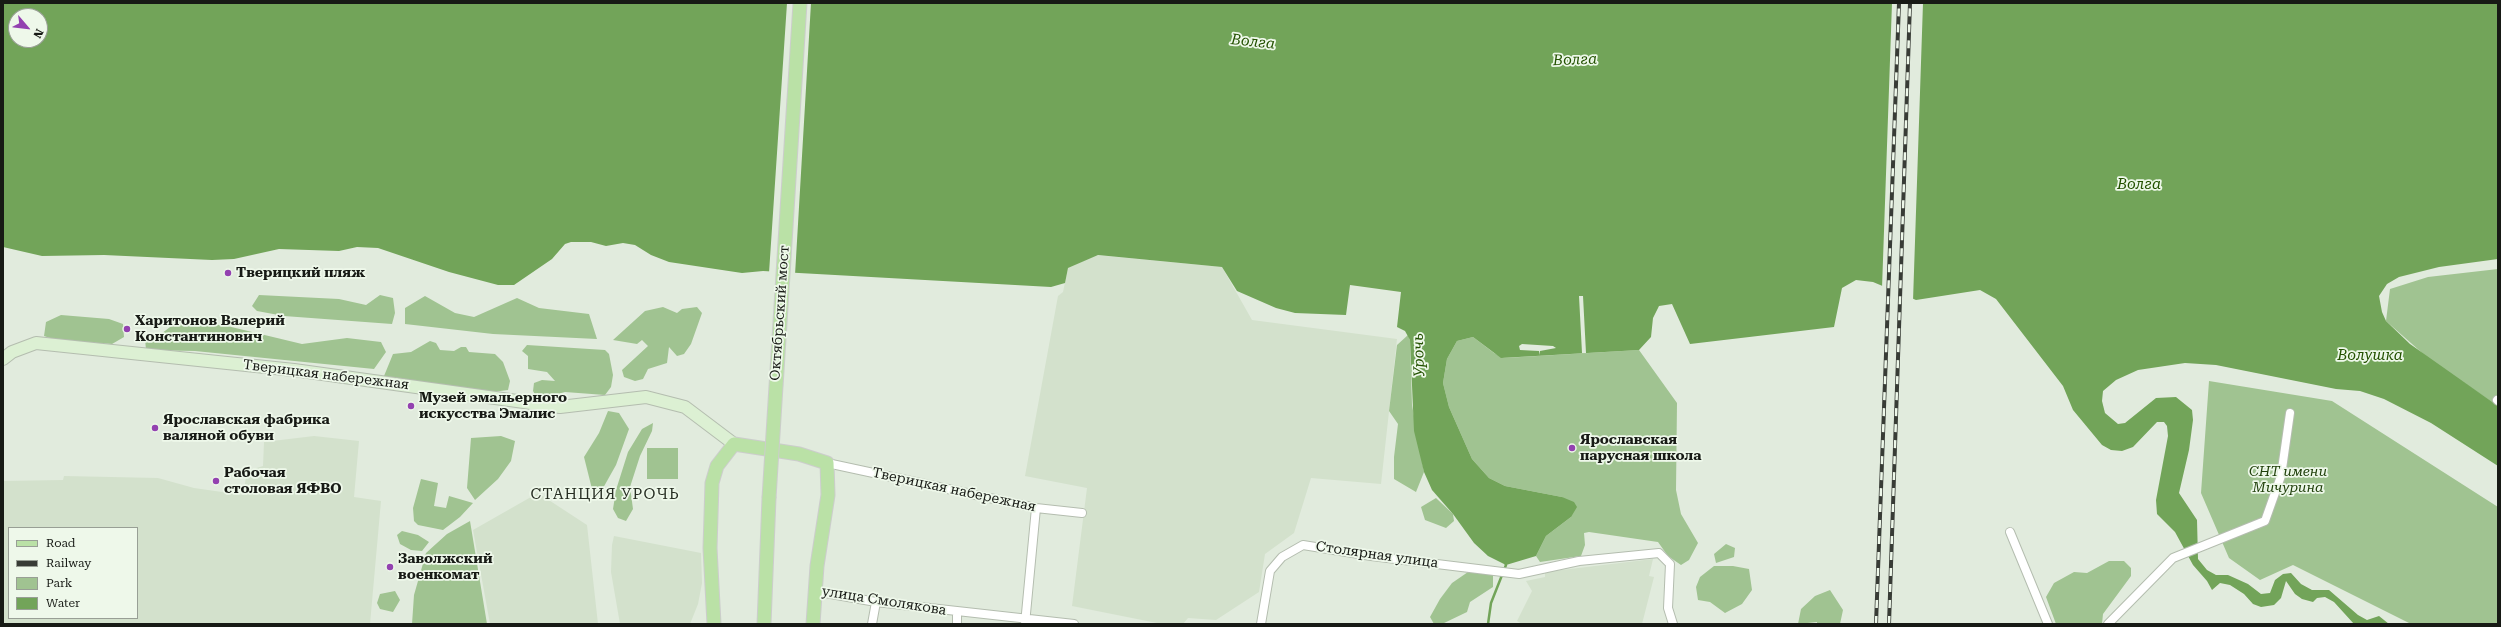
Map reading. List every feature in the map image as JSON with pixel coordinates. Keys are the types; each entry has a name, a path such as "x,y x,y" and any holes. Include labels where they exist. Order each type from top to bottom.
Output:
{"main road":[{"name":"Октябрьский мост","path":"764,624 769,498 800,3"},
{"path":"714,624 711,555 712,483 717,466 734,444 799,454 827,463 827,507 814,591 813,624"}],"street":[{"name":"Тверицкая набережная","path":"3,359 17,350 36,343 294,370 560,407 646,397 685,408 734,444"},
{"path":"2108,624 2173,558 2265,520 2281,476 2290,413"},
{"name":"Тверицкая набережная","path":"827,463 1036,508 1082,513"},
{"path":"1026,621 1036,508"},
{"path":"2010,532 2048,624"},
{"name":"Столярная улица","path":"1261,624 1270,571 1282,557 1303,545 1371,556 1519,574 1579,561 1660,553 1670,564 1668,608 1673,624"},
{"name":"улица Смолякова","path":"814,591 876,602 1026,621 1074,624"},
{"path":"872,624 876,602"},
{"path":"957,612 957,624"}],"shaded area":[{"path":"1096,255 1222,267 1252,320 1397,339 1381,484 1311,478 1294,533 1265,554 1259,592 1216,620 1188,618 1183,624 1162,624 1072,606 1087,488 1025,476 1058,296 1063,292 1068,268"},
{"name":"Ярославская фабрика валяной обуви","path":"314,436 359,441 354,497 381,501 370,624 3,624 3,481 63,480 64,476 158,478 194,488 243,495 247,471 263,466 264,442"},
{"path":"538,493 587,525 598,624 490,624 473,530"},
{"path":"614,536 701,553 702,583 698,604 690,624 620,624 611,572 612,545"},
{"path":"1653,559 1649,576 1654,577 1642,624 1522,624 1517,621 1532,591 1526,581 1545,577 1545,572"}],"green space":[{"path":"2498,269 2498,406 2429,359 2386,321 2390,289 2428,277"},
{"path":"259,295 339,299 366,305 380,295 393,298 395,313 392,324 284,316 257,311 252,306"},
{"path":"425,296 455,313 474,317 517,298 539,308 589,314 597,339 493,334 405,324 405,308"},
{"path":"663,307 677,313 682,309 697,307 702,313 691,344 684,354 677,356 669,347 667,363 648,369 643,379 635,381 624,377 622,370 648,346 642,340 637,344 613,340 645,311"},
{"path":"61,315 109,319 123,324 124,337 112,344 56,340 44,336 46,322"},
{"path":"174,324 223,325 302,344 347,338 381,342 386,352 374,369 195,351 146,350 145,338 157,337"},
{"path":"1408,335 1410,340 1412,405 1424,472 1416,492 1394,479 1394,457 1398,424 1389,411 1397,345"},
{"name":"Ярославская парусная школа","path":"1473,337 1494,353 1504,358 1639,350 1677,403 1676,490 1681,514 1698,543 1689,560 1681,565 1668,556 1658,542 1589,532 1584,533 1585,545 1581,556 1540,562 1536,556 1546,536 1571,517 1562,497 1505,486 1489,478 1472,459 1449,407 1443,383 1447,359 1457,341"},
{"path":"430,341 436,343 440,350 454,351 461,347 466,347 469,352 495,354 503,362 510,381 508,390 492,392 384,376 393,354 411,352"},
{"path":"527,345 605,350 609,354 613,375 611,387 605,395 565,392 546,397 536,396 533,391 534,383 542,380 555,381 547,372 528,369 528,356 522,351"},
{"name":"СНТ имени Мичурина","path":"2209,381 2332,401 2498,507 2498,624 2411,624 2293,565 2260,580 2229,558 2201,493"},
{"path":"608,411 619,413 629,429 616,465 598,497 592,489 584,457 599,433"},
{"path":"653,423 652,431 640,456 630,487 633,509 626,521 618,518 613,509 616,490 628,452 642,429"},
{"path":"501,436 515,441 511,461 498,479 475,500 467,488 471,438"},
{"path":"647,448 678,448 678,479 647,479"},
{"path":"421,479 438,483 434,506 446,508 449,496 473,503 460,517 443,530 418,525 414,521 413,508"},
{"path":"1436,498 1453,514 1454,521 1446,528 1425,520 1421,507"},
{"path":"470,521 487,624 412,624 414,595 426,553 447,534"},
{"path":"402,531 418,535 429,542 422,551 411,550 400,544 397,535"},
{"path":"1726,544 1735,548 1734,557 1716,563 1714,554"},
{"path":"2109,561 2124,561 2131,568 2131,576 2103,614 2102,624 2056,624 2046,597 2054,583 2074,572 2087,573"},
{"path":"1714,566 1733,566 1749,569 1752,590 1742,604 1725,613 1710,602 1698,600 1696,587 1700,577"},
{"path":"1468,572 1493,575 1493,587 1470,602 1467,612 1442,624 1434,624 1430,617 1440,599 1452,583"},
{"path":"1830,590 1843,610 1840,624 1817,624 1817,622 1798,624 1801,609 1815,596"},
{"path":"395,591 400,600 393,612 380,609 377,603 380,594"}],"water":[{"name":"Волга","path":"3,3 2498,3 2498,259 2439,267 2399,277 2387,284 2379,296 2382,312 2386,321 2410,344 2498,406 2498,466 2431,423 2384,399 2360,391 2336,389 2216,365 2185,363 2138,370 2116,380 2103,391 2102,401 2105,413 2118,424 2125,423 2156,398 2176,397 2192,410 2193,420 2189,450 2179,493 2197,520 2198,559 2207,570 2216,575 2228,575 2248,584 2261,594 2270,593 2275,580 2283,574 2291,573 2301,584 2312,590 2329,590 2358,615 2367,620 2379,616 2389,624 2354,624 2334,602 2325,597 2317,598 2313,602 2302,599 2295,594 2286,581 2281,598 2274,605 2261,607 2253,604 2244,594 2230,585 2220,583 2212,590 2207,581 2193,565 2175,532 2157,514 2156,500 2168,436 2167,426 2164,422 2157,422 2133,447 2122,451 2111,450 2102,445 2073,410 2063,386 1996,299 1980,290 1916,300 1873,282 1856,280 1842,288 1834,327 1690,344 1672,304 1659,306 1653,318 1651,337 1639,350 1501,358 1473,337 1457,341 1447,359 1443,383 1449,407 1472,459 1489,478 1505,486 1562,497 1574,502 1577,507 1571,517 1546,536 1536,556 1506,565 1488,556 1474,543 1453,514 1432,490 1424,472 1414,431 1410,340 1405,331 1397,327 1401,292 1350,285 1346,315 1295,313 1276,308 1237,291 1222,267 1098,255 1068,268 1065,283 1051,287 763,271 742,273 669,262 651,255 635,245 623,243 606,246 591,242 571,242 565,244 552,259 514,285 498,285 449,272 378,248 357,247 339,251 279,249 234,259 212,260 104,255 42,256 3,247"}],"pier":[{"path":"787,3 811,3 795,275 769,273"},
{"path":"1892,3 1923,3 1913,301 1882,288"},
{"path":"1579,296 1583,296 1586,353 1582,353"},
{"path":"1522,344 1553,346 1556,348 1540,351 1539,355 1539,351 1520,350 1519,346"}],"waterway":[{"name":"Урочь","path":"1488,624 1491,603 1506,565 1505,562"}],"railway":[{"path":"1876,624 1899,3"},
{"path":"1889,624 1910,3"}],"place":[{"name":"Тверицкий пляж","path":"228,273"},
{"name":"Харитонов Валерий Константинович","path":"127,329"},
{"name":"Музей эмальерного искусства Эмалис","path":"411,406"},
{"name":"Ярославская фабрика валяной обуви","path":"155,428"},
{"name":"Ярославская парусная школа","path":"1572,448"},
{"name":"Рабочая столовая ЯФВО","path":"216,481"},
{"name":"Заволжский военкомат","path":"390,567"}],"district":[{"name":"СТАНЦИЯ УРОЧЬ","path":"605,495"}],"water label":[{"name":"Волушка","path":"2370,356"}]}
